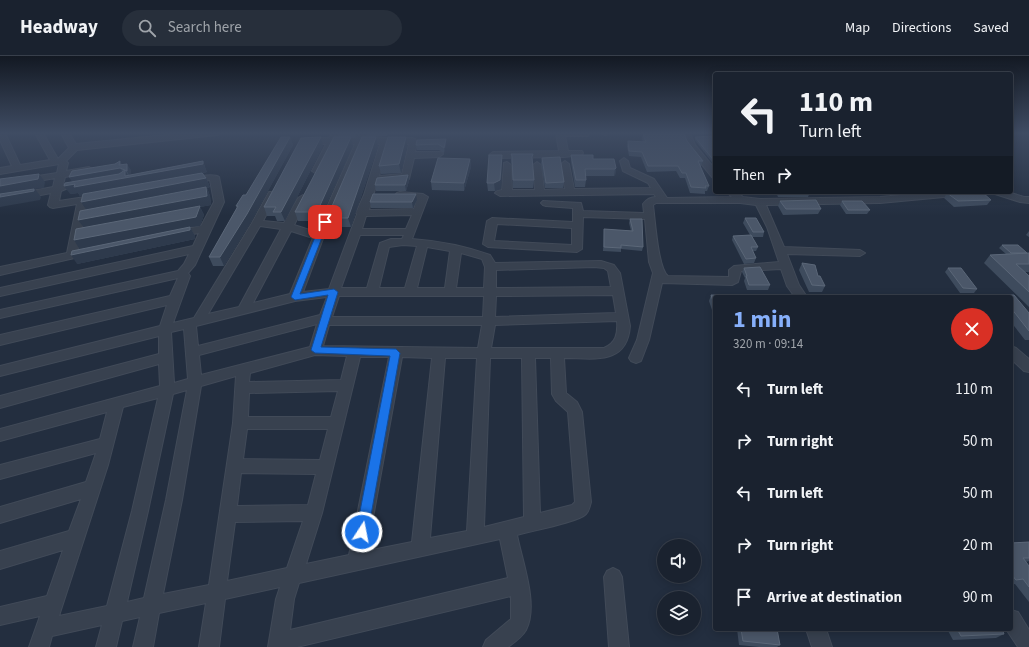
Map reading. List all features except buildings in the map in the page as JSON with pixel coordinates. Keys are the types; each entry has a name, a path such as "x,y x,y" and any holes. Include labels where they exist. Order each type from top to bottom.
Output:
{"street":[{"path":"14,161 17,168"},
{"path":"0,171 47,161"},
{"path":"64,161 53,205 105,197"},
{"path":"243,311 310,186 322,161"},
{"path":"295,297 351,161"},
{"path":"315,350 324,319 361,213 373,195 373,178 380,161"},
{"path":"373,178 406,177 410,161"},
{"path":"624,161 625,168 651,181 663,200"},
{"path":"703,161 713,173"},
{"path":"564,164 570,192"},
{"path":"507,165 504,193 658,190"},
{"path":"537,165 540,193"},
{"path":"0,185 96,168"},
{"path":"0,314 181,274 189,265 219,202 214,191 214,178 211,177 175,183"},
{"path":"143,647 174,500 193,384 192,323 257,223 278,183"},
{"path":"0,200 71,187"},
{"path":"734,194 740,200"},
{"path":"882,194 889,200"},
{"path":"786,265 738,268 735,270 734,279 731,281 667,281 662,278 659,273 654,258 648,204 654,200 839,202 889,200 946,194"},
{"path":"1004,194 1023,200 1029,200"},
{"path":"390,195 422,196 424,198 408,237"},
{"path":"72,256 75,235 83,216 82,201"},
{"path":"760,202 772,227 793,286 800,295"},
{"path":"546,203 578,205 578,225 577,249 488,244 492,221 578,225"},
{"path":"202,211 217,208"},
{"path":"361,213 418,212"},
{"path":"578,214 649,216"},
{"path":"257,223 288,227 319,236"},
{"path":"164,237 205,229"},
{"path":"75,235 90,232"},
{"path":"355,232 408,237 423,244 456,248 486,257 492,266 489,321 484,353 475,537"},
{"path":"372,291 384,245 408,237"},
{"path":"410,291 423,244"},
{"path":"450,291 456,248"},
{"path":"0,292 196,249"},
{"path":"0,271 102,250"},
{"path":"780,250 860,253"},
{"path":"0,435 315,350 396,353 606,353 618,346 623,338 624,327 618,291 613,269 608,265 492,266"},
{"path":"636,358 643,340 659,273"},
{"path":"106,647 118,613 169,390 166,357 166,329 174,299 184,276 181,274"},
{"path":"0,371 295,297 334,292 372,291 618,291"},
{"path":"0,340 174,299"},
{"path":"193,352 324,319 489,321 622,317"},
{"path":"355,352 314,513 285,599 278,644 518,585"},
{"path":"356,562 396,353"},
{"path":"420,549 439,353"},
{"path":"528,353 532,523"},
{"path":"46,628 475,537 576,512 581,508 583,502 575,412 571,404 559,394 556,353"},
{"path":"1013,353 1029,367"},
{"path":"0,402 166,357"},
{"path":"209,647 240,424 243,370"},
{"path":"242,388 346,385"},
{"path":"39,647 92,488 117,403"},
{"path":"240,424 337,423"},
{"path":"0,472 106,444"},
{"path":"234,466 326,467"},
{"path":"0,515 92,488"},
{"path":"227,514 314,513"},
{"path":"493,647 513,630 521,620 522,606 506,529"},
{"path":"0,560 75,538"},
{"path":"613,577 619,647"},
{"path":"0,616 53,604"},
{"path":"1013,622 1029,647"},
{"path":"817,631 822,647"}],"route":[{"path":"325,222 308,261 295,297 334,292 315,350 396,353 362,532"}]}
